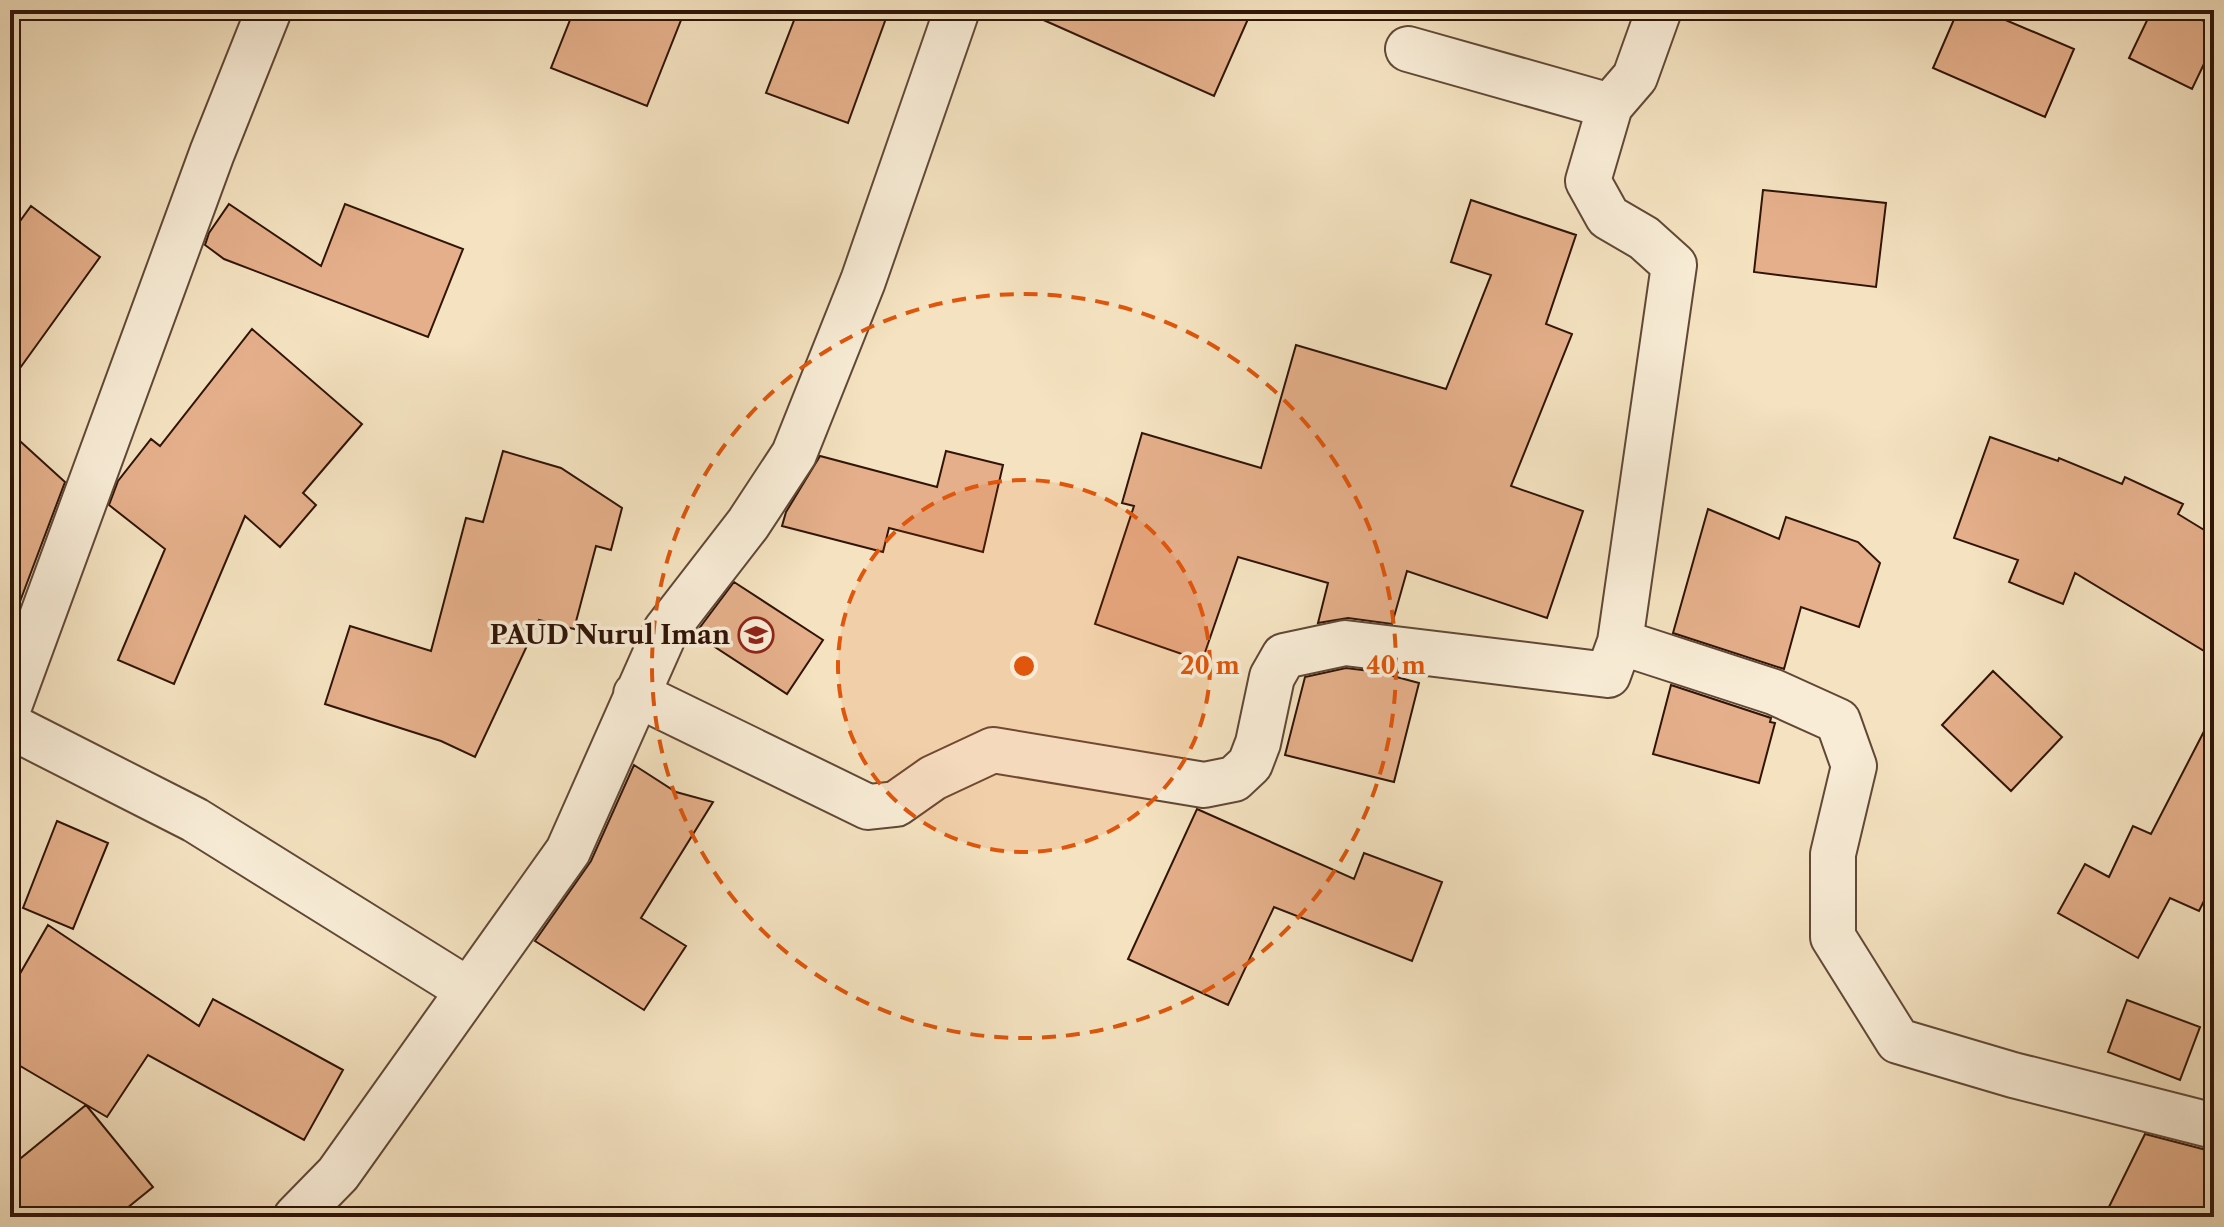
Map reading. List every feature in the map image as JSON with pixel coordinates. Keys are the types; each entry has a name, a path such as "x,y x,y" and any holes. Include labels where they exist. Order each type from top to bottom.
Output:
{"street":[{"path":"10,704 207,167 269,10"},
{"path":"296,1217 338,1174 568,851 666,630 748,524 794,454 863,281 957,10"},
{"path":"636,694 868,807 896,804 933,778 993,750 1204,785 1234,779 1250,764 1258,743 1272,677 1284,656 1304,650 1345,643 1608,675 1620,642 1674,265 1644,238 1608,217 1588,181 1610,106 1635,77 1659,10"},
{"path":"1408,49 1610,106"},
{"path":"1620,642 1774,692 1838,721 1854,766 1833,854 1833,937 1898,1041 2013,1075 2214,1126"},
{"path":"10,726 195,820 468,990"}],"building":[{"path":"574,10 685,10 647,106 551,68"},
{"path":"798,10 889,10 848,123 766,93"},
{"path":"1021,10 1252,10 1214,96"},
{"path":"1958,10 1982,10 2074,49 2045,117 1933,68"},
{"path":"2152,10 2182,10 2214,26 2214,43 2192,89 2129,58"},
{"path":"1763,190 1886,203 1876,287 1754,272"},
{"path":"1471,200 1576,235 1546,324 1572,334 1511,486 1583,511 1547,618 1407,571 1392,624 1348,618 1318,623 1328,583 1238,557 1202,661 1095,624 1134,506 1122,503 1142,433 1261,468 1296,345 1446,389 1491,275 1451,262"},
{"path":"229,204 321,266 345,204 463,249 428,337 224,259 205,245 209,233"},
{"path":"31,206 100,257 10,382 10,235"},
{"path":"252,329 362,424 303,493 316,505 280,547 245,516 174,684 118,660 165,549 109,505 118,481 151,439 160,446"},
{"path":"10,432 65,482 10,628"},
{"path":"1990,437 2058,461 2059,458 2122,484 2125,477 2183,504 2178,514 2214,536 2214,657 2075,573 2063,604 2009,582 2018,560 1954,538"},
{"path":"503,451 561,468 622,508 611,550 596,546 574,629 539,620 475,757 441,741 325,704 350,626 431,651 466,518 483,522"},
{"path":"946,451 1003,465 983,552 889,528 883,552 782,526 786,512 820,456 937,487"},
{"path":"1708,509 1779,539 1786,517 1858,542 1880,563 1859,627 1801,607 1784,669 1673,633"},
{"name":"PAUD Nurul Iman","path":"734,582 823,640 787,694 695,634"},
{"path":"1346,668 1378,672 1419,683 1394,782 1285,755 1305,677"},
{"path":"1993,671 2062,737 2011,791 1942,725"},
{"path":"1671,685 1771,718 1770,722 1775,723 1759,783 1653,754"},
{"path":"2214,712 2214,881 2199,911 2170,898 2138,958 2058,913 2085,864 2109,877 2133,826 2151,834"},
{"path":"634,765 676,792 713,802 641,918 686,946 644,1010 535,941 591,861"},
{"path":"1197,809 1354,879 1364,853 1442,882 1412,961 1274,907 1228,1005 1128,959"},
{"path":"57,821 108,843 73,929 23,908"},
{"path":"48,925 199,1026 213,999 343,1070 304,1140 148,1055 107,1117 10,1060 10,991"},
{"path":"2127,1000 2200,1027 2180,1080 2108,1052"},
{"path":"86,1105 153,1187 116,1217 10,1217 10,1167"},
{"path":"2145,1134 2214,1152 2214,1217 2104,1217"}],"place":[{"name":"PAUD Nurul Iman","path":"756,635"}]}
